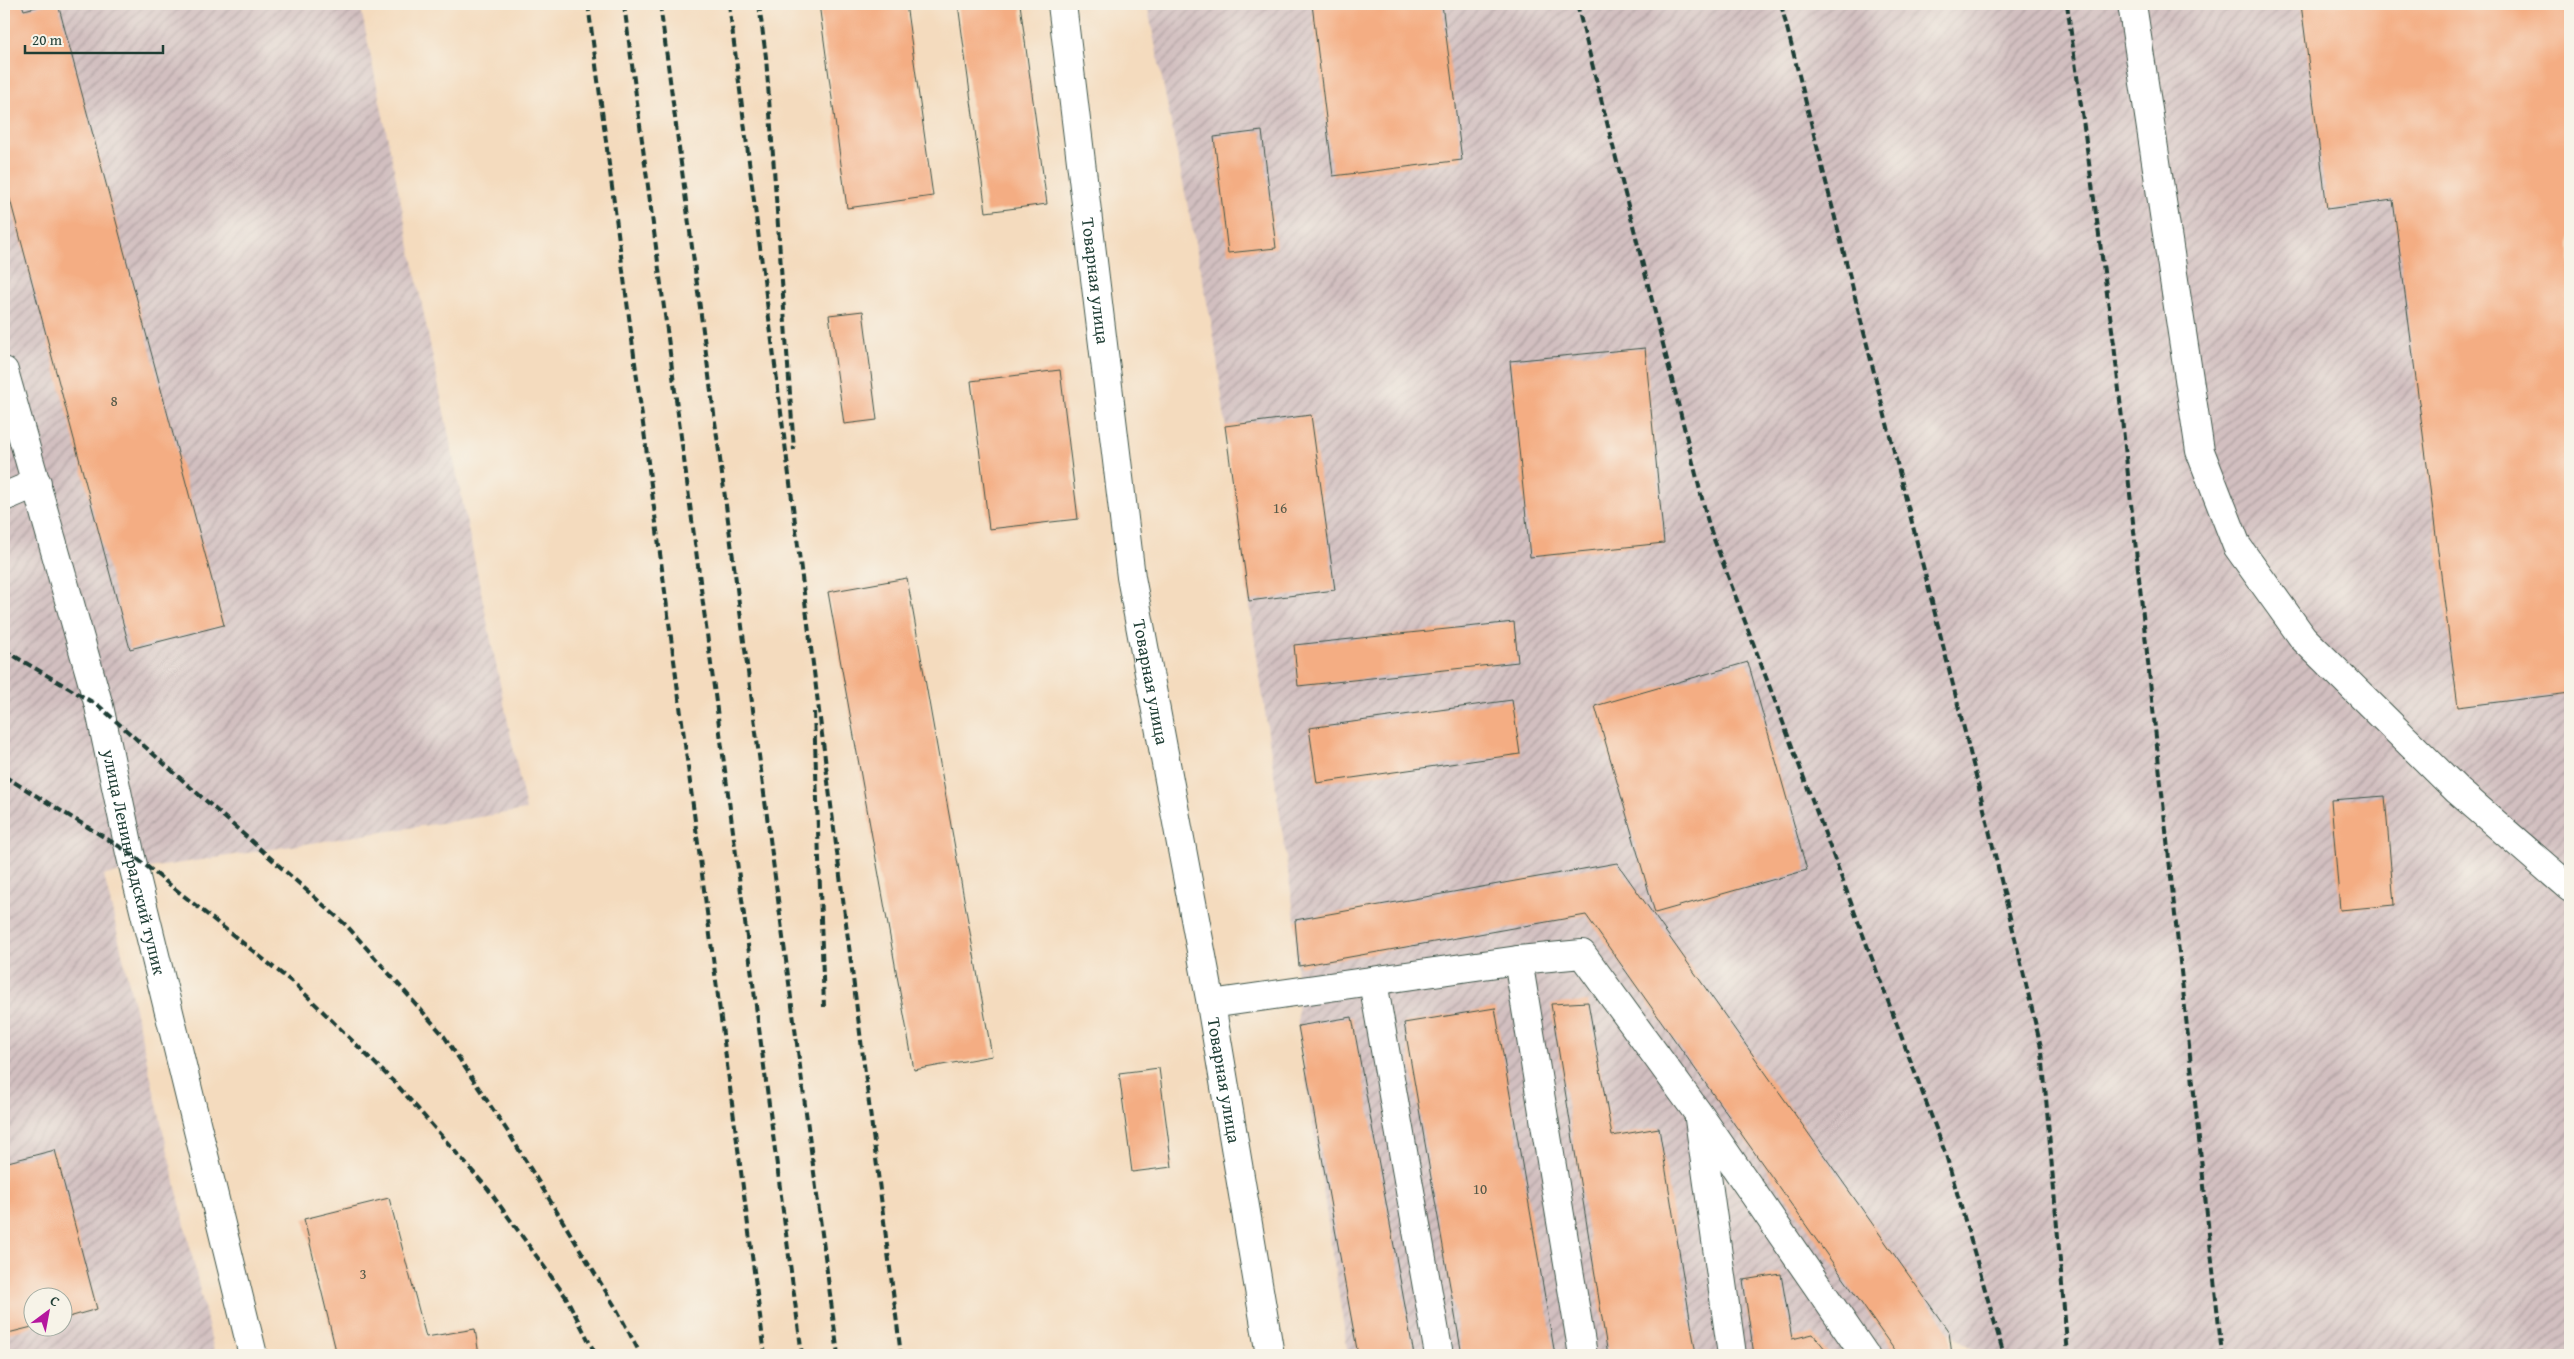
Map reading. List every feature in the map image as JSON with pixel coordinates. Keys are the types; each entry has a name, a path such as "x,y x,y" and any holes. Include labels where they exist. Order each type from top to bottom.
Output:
{"street":[{"name":"Товарная улица","path":"1062,4 1131,577 1211,1004 1270,1355"},
{"path":"2132,4 2200,451 2237,546 2303,638 2458,791 2570,888"},
{"name":"улица Ленинградский тупик","path":"4,371 99,706 133,863 253,1355"},
{"path":"4,497 37,483"},
{"path":"1211,1004 1518,960 1582,954 1698,1113 1865,1355"},
{"path":"1518,960 1583,1355"},
{"path":"1373,982 1439,1355"},
{"path":"1698,1113 1732,1355"}],"shaded area":[{"path":"4,4 360,4 526,810 104,875 215,1355 4,1355"},
{"path":"1147,4 2570,4 2570,1355 1980,1355 1949,1332 1952,1355 1348,1355 1298,1026 1295,920 1249,601 1214,337"}],"building":[{"path":"4,4 22,4 24,10 48,4 58,4 224,625 130,649 4,177"},
{"path":"819,4 906,4 933,196 847,208"},
{"path":"958,4 1020,4 1047,204 986,212"},
{"path":"1312,4 1442,4 1462,160 1333,176"},
{"path":"2301,4 2570,4 2570,693 2458,707 2393,200 2327,209"},
{"path":"1262,131 1276,248 1228,253 1214,137"},
{"path":"863,311 877,420 844,424 829,315"},
{"path":"1645,348 1664,543 1530,557 1510,361"},
{"path":"1060,370 1078,519 989,529 971,381"},
{"path":"1311,415 1335,590 1249,601 1225,426"},
{"path":"907,578 992,1056 914,1070 828,592"},
{"path":"1514,622 1518,662 1298,686 1294,645"},
{"path":"1748,662 1807,870 1655,913 1595,706"},
{"path":"1512,700 1520,754 1317,783 1309,728"},
{"path":"2385,796 2394,905 2340,910 2331,800"},
{"path":"1617,863 1949,1332 1952,1355 1898,1355 1586,915 1299,966 1295,920"},
{"path":"1588,1002 1612,1136 1659,1128 1696,1355 1608,1355 1551,1004"},
{"path":"1495,1008 1555,1355 1462,1355 1404,1023"},
{"path":"1352,1017 1414,1355 1358,1355 1298,1026"},
{"path":"1159,1068 1172,1167 1132,1172 1119,1073"},
{"path":"55,1150 97,1309 72,1316 72,1286 22,1286 22,1330 4,1334 4,1163"},
{"path":"389,1198 426,1337 475,1329 479,1355 337,1355 304,1219"},
{"path":"1781,1274 1792,1339 1813,1334 1830,1355 1754,1355 1743,1280"}],"railway":[{"path":"588,4 765,1355"},
{"path":"624,4 802,1355"},
{"path":"660,4 838,1355"},
{"path":"729,4 901,1355"},
{"path":"759,4 766,57 794,450"},
{"path":"1577,4 1709,526 1946,1155 2004,1355"},
{"path":"1781,4 1977,780 2042,1051 2068,1355"},
{"path":"2067,4 2114,344 2222,1355"},
{"path":"4,650 99,706 347,926 444,1036 508,1132 616,1308 641,1355"},
{"path":"814,712 824,1007"},
{"path":"4,776 130,853 297,986 397,1085 488,1189 566,1297 596,1355"}]}
